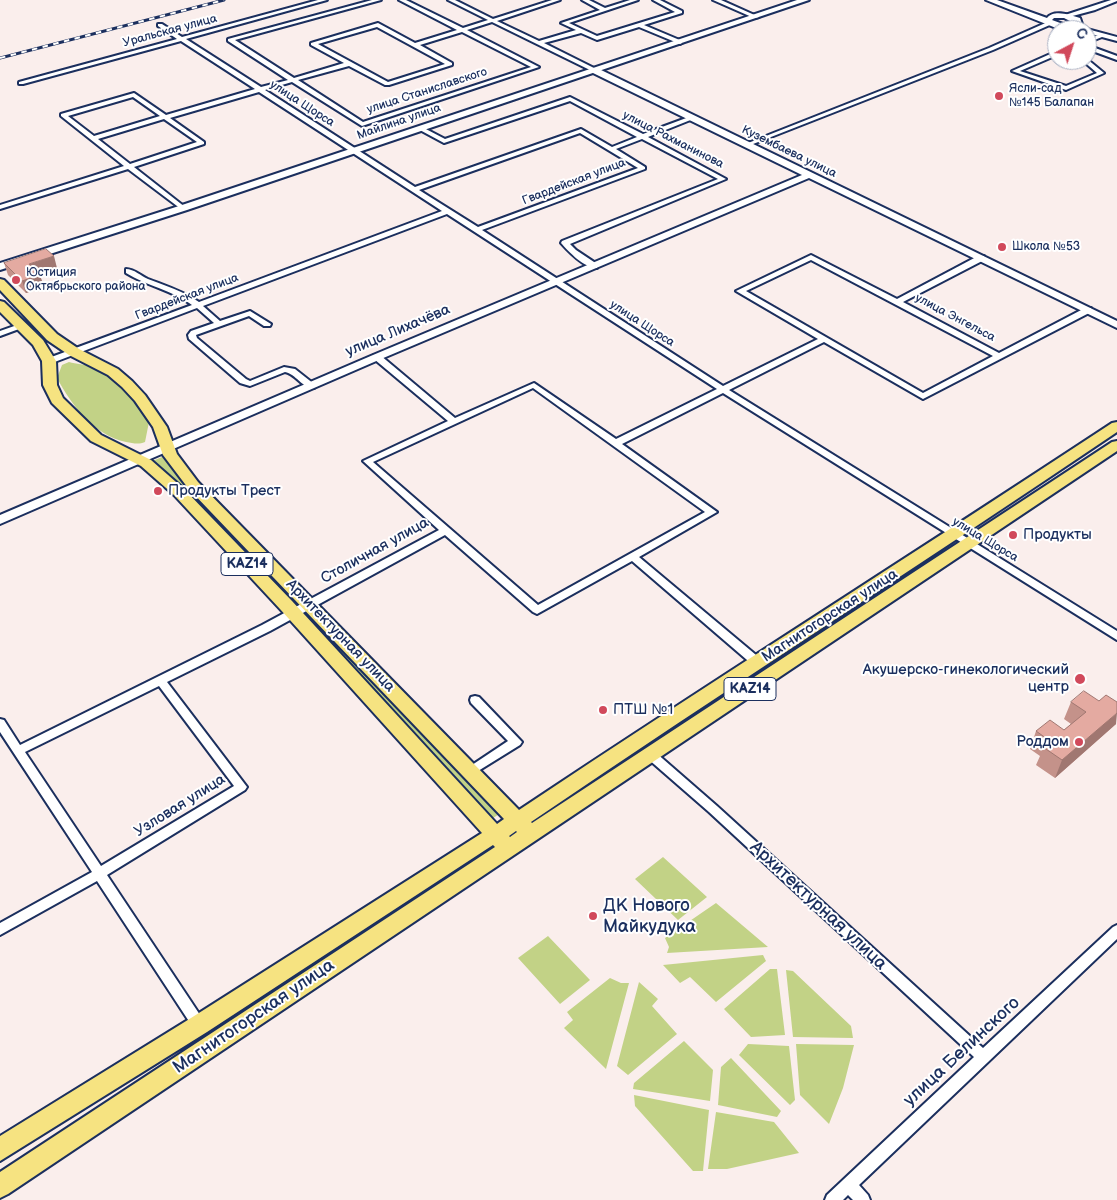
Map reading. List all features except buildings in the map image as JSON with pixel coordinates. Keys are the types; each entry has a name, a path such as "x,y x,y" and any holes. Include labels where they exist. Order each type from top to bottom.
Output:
{"main road":[{"name":"Майлина улица","path":"0,267 183,208 805,0"},
{"name":"Архитектурная улица","path":"0,283 52,337 74,352 113,372 127,384 140,398 160,428 170,455 193,485 517,821"},
{"name":"Архитектурная улица","path":"0,305 38,343 49,361 50,385 57,400 96,438 139,459 157,471 179,492 293,613 502,842"},
{"name":"Магнитогорская улица","path":"0,1150 199,1025 427,876 502,842 532,835 962,540 1117,426"},
{"name":"Магнитогорская улица","path":"0,1186 502,842 517,821 643,736 758,663 1117,446"},
{"path":"517,821 532,835"}],"street":[{"name":"Уральская улица","path":"21,83 324,0"},
{"name":"улица Станиславского","path":"378,0 230,40 362,124 536,67 402,0"},
{"name":"Кузембаева улица","path":"451,0 1117,325"},
{"path":"416,45 557,0"},
{"path":"585,0 605,10"},
{"path":"635,0 564,22 597,38 680,12 656,0"},
{"path":"664,4 676,0"},
{"path":"716,0 756,17"},
{"path":"990,0 1047,21"},
{"path":"1050,20 1052,16 1063,16 1093,9 1116,0"},
{"path":"1017,9 1063,16 1071,20"},
{"path":"1083,20 1093,9"},
{"path":"746,144 1035,31 1047,23"},
{"name":"улица Щорса","path":"160,25 724,390 1117,636"},
{"path":"378,25 416,45 450,64 387,84 312,44 378,25"},
{"path":"639,25 680,42"},
{"path":"1035,31 1047,29"},
{"path":"538,43 580,30"},
{"path":"1097,32 1117,39"},
{"path":"1097,33 1102,34"},
{"path":"1097,36 1102,34"},
{"path":"1097,51 1117,58"},
{"path":"1047,57 1015,71 1066,88 1101,73 1097,70"},
{"path":"93,138 348,64"},
{"path":"0,208 129,166 202,143 134,95 63,115 93,138 129,166 183,208"},
{"name":"улица Рахманинова","path":"420,128 444,141 570,100 724,179 565,243 573,252 594,266"},
{"path":"611,149 691,118"},
{"name":"Гвардейская улица","path":"415,189 581,131 643,168 478,230"},
{"name":"улица Лихачёва","path":"0,520 377,357 809,175"},
{"name":"Гвардейская улица","path":"49,361 448,211"},
{"name":"улица Энгельса","path":"999,356 811,257 740,291 924,396 1088,310"},
{"name":"улица Энгельса","path":"898,302 980,258"},
{"path":"129,271 141,280 174,291 199,305 219,324"},
{"path":"267,324 250,313 194,333 192,336 243,381 250,384 284,369 290,370 311,386"},
{"path":"0,334 23,326"},
{"path":"616,443 824,340"},
{"path":"377,357 454,421"},
{"name":"Столичная улица","path":"534,385 616,443 712,512 537,610 367,460 534,385"},
{"name":"Столичная улица","path":"293,613 446,530"},
{"path":"633,557 758,663"},
{"path":"18,751 161,681 293,613"},
{"name":"Узловая улица","path":"0,929 99,874 241,787 161,681"},
{"path":"470,772 516,742 475,700"},
{"path":"0,723 199,1025"},
{"name":"Архитектурная улица","path":"651,755 984,1058"},
{"name":"улица Белинского","path":"832,1200 1117,931"},
{"path":"849,1185 863,1200"}],"green space":[{"path":"69,362 89,366 101,371 110,376 125,390 149,422 145,442 126,442 114,438 104,433 85,418 57,378 62,365"},
{"path":"162,457 295,597 286,602 150,462"},
{"path":"301,601 502,812 489,821 290,607"},
{"path":"663,857 707,897 678,920 635,879"},
{"path":"716,903 768,947 667,953 669,947 665,938"},
{"path":"548,936 590,980 560,1004 518,958"},
{"path":"763,955 766,961 716,1002 690,977 680,983 663,965"},
{"path":"770,969 777,969 785,1035 751,1037 724,1009"},
{"path":"786,970 793,971 851,1026 853,1038 793,1037"},
{"path":"610,978 621,983 629,983 606,1069 564,1028 573,1020 567,1012"},
{"path":"639,982 658,999 652,1006 677,1034 628,1075 617,1066"},
{"path":"684,1041 713,1070 710,1101 633,1089 634,1083"},
{"path":"748,1044 789,1046 795,1100 790,1105 739,1055"},
{"path":"796,1044 854,1045 843,1088 829,1124 800,1095"},
{"path":"731,1058 781,1111 777,1117 718,1105 721,1067"},
{"path":"634,1095 709,1110 703,1171 693,1171 635,1106"},
{"path":"716,1112 774,1122 799,1153 727,1169 708,1169"}],"railway":[{"path":"0,58 224,0"}],"place":[{"name":"Ясли-сад №145 Балапан","path":"999,96"},
{"name":"Школа №53","path":"1002,247"},
{"name":"Юстиция Октябрьского района","path":"16,280"},
{"name":"Продукты Трест","path":"158,491"},
{"name":"Продукты","path":"1013,535"},
{"name":"Акушерско-гинекологический центр","path":"1080,679"},
{"name":"ПТШ №1","path":"603,710"},
{"name":"Роддом","path":"1079,742"},
{"name":"ДК Нового Майкудука","path":"593,916"}]}
